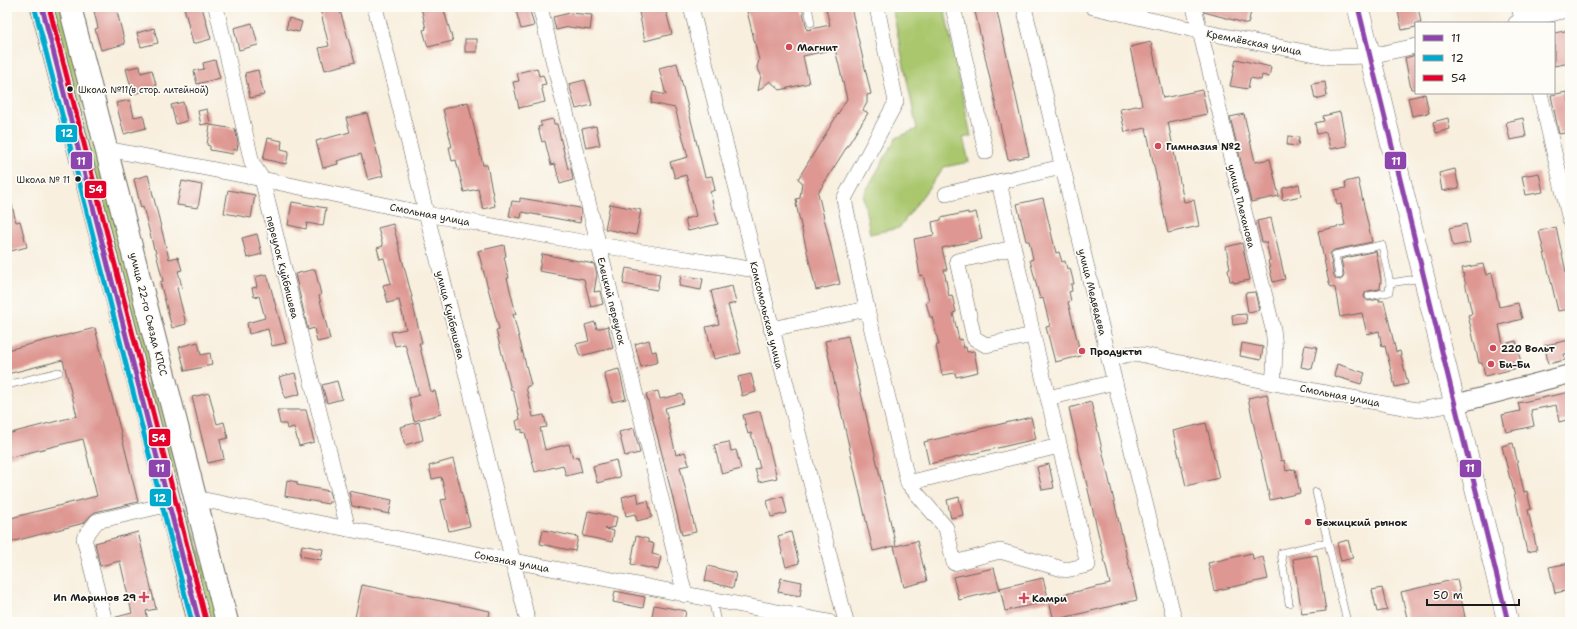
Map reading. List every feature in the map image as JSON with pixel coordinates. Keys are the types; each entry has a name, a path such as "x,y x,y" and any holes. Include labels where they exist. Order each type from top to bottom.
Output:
{"main road":[{"path":"42,7 199,622"},
{"name":"улица 22-го Съезда КПСС","path":"70,7 227,622"},
{"path":"1358,7 1508,622"},
{"path":"170,504 195,498"}],"street":[{"name":"переулок Куйбышева","path":"216,7 252,163 262,179 348,529"},
{"name":"улица Куйбышева","path":"375,7 528,622"},
{"name":"Елецкий переулок","path":"540,7 685,595"},
{"name":"Комсомольская улица","path":"691,7 756,270 846,622"},
{"path":"877,7 896,102 844,199 867,309 908,483 946,528 954,563 1000,551 1066,570 1088,565 1032,335 999,182"},
{"path":"953,7 986,152"},
{"name":"улица Медведева","path":"1024,7 1062,167 1175,622"},
{"name":"Кремлёвская улица","path":"1093,7 1199,31 1330,57 1370,56 1415,46"},
{"name":"улица Плеханова","path":"1194,7 1273,329 1275,358 1272,382"},
{"path":"1520,19 1570,9"},
{"path":"1540,94 1570,220"},
{"name":"Смольная улица","path":"107,149 262,179 426,214 598,245 756,270"},
{"path":"946,194 1062,167"},
{"path":"1013,248 957,261 974,338 986,345 1032,335"},
{"path":"771,329 867,309"},
{"name":"Смольная улица","path":"1109,358 1130,354 1144,356 1418,410 1455,404 1570,374"},
{"path":"1048,398 1115,382"},
{"path":"908,483 1059,446"},
{"name":"Союзная улица","path":"195,498 712,600 778,617 828,622"},
{"path":"105,622 84,538 97,521 170,504"}],"lane":[{"path":"808,7 811,23"},
{"path":"1339,275 1335,254 1382,245 1390,283 1389,292 1369,296"},
{"path":"1390,283 1424,278"},
{"path":"7,385 59,372"},
{"path":"1316,492 1348,622"},
{"path":"1288,603 1281,553 1328,542"},
{"path":"712,600 717,622"}],"green space":[{"path":"50,7 65,7 179,477 172,476"},
{"path":"892,7 944,7 971,136 963,138 969,162 944,167 899,228 870,234 863,196 896,138 917,129"},
{"path":"187,508 220,622 205,622 182,509"}],"building":[{"path":"93,7 116,7 125,44 101,50 95,29 98,28"},
{"path":"184,7 202,7 211,39 193,44"},
{"path":"339,7 355,62 325,70 319,48 329,46 320,9"},
{"path":"421,7 443,7 453,41 428,47 423,30 426,29"},
{"path":"515,7 529,7 534,26 521,29"},
{"path":"638,7 665,7 672,34 645,41"},
{"path":"746,7 802,7 807,30 830,25 826,9 833,7 851,7 871,94 867,95 867,103 863,110 868,113 818,193 840,284 816,290 796,204 796,199 800,198 802,182 798,179 847,99 835,49 803,56 809,83 780,90 770,81 758,91 761,75 757,67 759,60"},
{"path":"974,7 996,7 1029,156 1008,160"},
{"path":"1203,7 1252,7 1248,24 1204,12"},
{"path":"1397,7 1418,7 1421,22 1415,22 1415,27 1402,30"},
{"path":"570,13 592,15 590,30 569,27 556,30 553,17"},
{"path":"289,18 302,22 299,32 286,29"},
{"path":"252,23 258,45 239,50 234,28"},
{"path":"154,28 158,43 141,47 137,33"},
{"path":"1570,30 1570,63 1555,66 1555,33"},
{"path":"465,39 477,39 477,52 465,52"},
{"path":"1151,42 1163,98 1202,90 1207,114 1168,122 1184,202 1194,200 1199,226 1168,233 1146,128 1125,132 1120,109 1142,105 1130,47"},
{"path":"1415,55 1415,89 1411,89 1405,58"},
{"path":"1236,59 1271,67 1269,77 1262,75 1261,80 1250,78 1248,89 1230,86"},
{"path":"215,60 220,78 197,84 194,71 204,69 203,63"},
{"path":"677,63 705,177 712,176 715,190 710,192 718,224 688,231 685,219 696,216 686,175 675,178 670,162 688,157 675,108 651,103 653,92 666,95 659,68"},
{"path":"140,66 141,73 152,70 157,88 133,94 126,69"},
{"path":"537,68 539,76 543,75 546,84 541,85 545,102 519,108 513,82 519,81 517,73"},
{"path":"258,70 264,95 250,98 245,73"},
{"path":"585,80 592,105 576,109 569,84"},
{"path":"1325,82 1327,96 1315,99 1312,84"},
{"path":"1567,92 1570,106 1570,132 1559,134 1551,95"},
{"path":"1425,94 1429,113 1412,116 1408,98"},
{"path":"130,100 134,117 143,115 146,128 124,134 116,103"},
{"path":"183,102 187,121 176,124 171,105"},
{"path":"468,102 483,165 487,165 495,206 483,209 478,189 464,192 456,160 452,161 449,147 452,147 443,109"},
{"path":"207,109 210,123 201,125 198,111"},
{"path":"1340,112 1347,146 1330,149 1326,132 1317,134 1315,123 1324,121 1323,116"},
{"path":"367,113 383,176 368,180 361,154 337,161 338,164 323,168 316,141 350,132 346,118"},
{"path":"1244,114 1255,162 1270,159 1279,196 1251,202 1230,117"},
{"path":"1448,118 1450,129 1436,133 1433,122"},
{"path":"1523,118 1526,137 1510,140 1506,122"},
{"path":"553,119 554,124 557,124 568,169 571,168 573,180 560,184 555,164 551,165 545,141 542,142 538,127 542,126 540,122"},
{"path":"210,125 235,129 238,143 237,150 234,149 233,154 210,150 210,146 207,145"},
{"path":"596,126 600,145 586,148 582,129"},
{"path":"1288,136 1299,137 1298,146 1287,145"},
{"path":"268,138 282,141 281,149 289,151 286,164 263,159"},
{"path":"1455,169 1459,188 1442,191 1439,173"},
{"path":"1539,173 1543,192 1526,195 1522,176"},
{"path":"148,175 169,259 178,257 182,270 178,271 182,287 177,288 186,324 172,328 160,282 163,281 155,249 143,207 141,208 134,179"},
{"path":"1358,179 1372,242 1334,250 1330,253 1330,256 1334,276 1336,279 1340,280 1343,278 1344,274 1341,259 1376,251 1381,280 1380,289 1368,291 1365,293 1364,297 1368,301 1380,299 1379,301 1384,301 1396,352 1400,351 1408,384 1395,387 1385,346 1382,347 1379,331 1367,334 1362,313 1340,317 1335,288 1330,286 1329,283 1318,231 1345,225 1341,204 1337,205 1334,190 1346,188 1345,182"},
{"path":"182,181 202,185 198,208 177,205"},
{"path":"1299,184 1301,196 1282,200 1283,188"},
{"path":"228,190 255,195 251,218 224,213"},
{"path":"520,198 580,208 580,223 522,212 521,218 509,216 512,201 520,202"},
{"path":"1043,198 1056,253 1059,252 1062,262 1065,261 1067,269 1070,268 1074,284 1071,284 1072,291 1069,292 1071,301 1068,302 1081,356 1055,362 1046,327 1050,326 1043,298 1040,299 1030,260 1033,259 1029,241 1026,241 1017,204"},
{"path":"11,201 16,222 20,221 27,247 7,252 7,202"},
{"path":"292,202 326,208 323,226 307,223 306,229 288,225"},
{"path":"610,204 641,210 636,235 605,229"},
{"path":"968,212 968,214 976,212 982,239 942,248 947,270 944,270 949,296 952,295 956,312 953,313 959,340 962,339 964,348 966,347 967,352 974,351 978,372 956,377 955,373 942,375 936,345 939,345 932,317 930,317 926,302 929,301 923,275 920,276 914,239 934,235 932,222 941,220 941,218"},
{"path":"1271,218 1285,279 1273,282 1268,261 1270,260 1266,242 1262,242 1257,221"},
{"path":"393,224 412,297 422,343 419,343 431,392 435,391 441,414 414,421 409,398 419,395 405,344 395,346 391,332 406,329 399,300 388,303 383,285 391,283 384,258 380,259 377,248 383,246 378,228"},
{"path":"1466,224 1470,243 1453,246 1449,228"},
{"path":"1556,227 1570,290 1570,309 1558,311 1539,231"},
{"path":"257,234 262,254 247,258 242,238"},
{"path":"1242,243 1250,280 1234,283 1233,281 1230,281 1228,270 1230,269 1226,247"},
{"path":"504,245 506,256 504,257 509,278 507,278 516,314 513,314 531,385 526,387 533,417 544,415 547,427 540,428 545,450 569,444 573,458 578,456 582,472 566,476 563,465 535,472 525,432 522,433 522,429 518,430 516,421 520,419 496,330 499,329 478,251"},
{"path":"542,254 594,264 597,274 594,292 600,291 603,304 591,307 584,279 539,271"},
{"path":"1483,264 1486,275 1492,273 1499,307 1518,303 1522,319 1499,325 1503,344 1516,341 1522,367 1485,376 1482,363 1479,363 1468,315 1472,314 1462,268"},
{"path":"626,268 660,274 657,290 623,284"},
{"path":"315,269 321,295 319,296 330,339 317,342 314,328 308,330 295,274"},
{"path":"267,274 286,343 272,346 268,329 249,334 247,323 265,318 259,296 254,297 252,288 257,287 255,277"},
{"path":"681,275 703,279 701,290 679,286"},
{"path":"732,286 736,303 728,305 741,353 714,359 706,327 719,324 711,291"},
{"path":"1255,292 1259,310 1248,312 1245,293"},
{"path":"1246,314 1247,323 1233,325 1232,315"},
{"path":"595,322 597,329 608,326 613,348 580,356 576,344 589,341 585,325"},
{"path":"95,328 138,502 95,512 84,523 7,543 7,519 97,496 83,439 7,458 7,434 77,416 63,360 7,374 7,350"},
{"path":"848,336 896,546 917,541 927,581 904,587 894,546 873,551 825,341"},
{"path":"649,340 652,352 656,351 658,362 641,367 635,344"},
{"path":"1570,340 1570,353 1564,354 1565,360 1548,364 1545,345"},
{"path":"198,342 201,355 210,353 212,365 185,371 179,347"},
{"path":"1242,343 1263,347 1261,360 1240,356"},
{"path":"1305,345 1317,347 1312,369 1301,367"},
{"path":"1337,364 1365,373 1361,384 1334,376"},
{"path":"619,369 626,399 612,402 604,373"},
{"path":"295,373 300,394 285,398 279,377"},
{"path":"751,374 756,392 742,396 738,377"},
{"path":"337,381 342,399 327,403 322,385"},
{"path":"658,391 660,399 682,394 684,403 665,408 676,455 685,452 689,465 680,467 696,532 682,535 646,394"},
{"path":"1570,392 1570,419 1559,422 1556,405 1531,410 1534,426 1506,432 1502,415 1520,411 1518,403"},
{"path":"209,393 217,424 224,422 228,438 220,440 224,459 208,463 192,397"},
{"path":"1267,394 1281,461 1284,460 1286,471 1295,469 1300,493 1270,500 1248,398"},
{"path":"1091,402 1137,600 1054,620 1048,598 1110,584 1069,408"},
{"path":"277,410 306,410 314,442 299,446 294,427 287,429 286,424 280,424"},
{"path":"760,411 777,478 759,482 755,469 760,468 751,433 748,434 743,415"},
{"path":"1031,417 1036,439 929,464 924,442"},
{"path":"419,422 423,440 405,445 400,427"},
{"path":"1206,423 1219,478 1186,486 1173,431"},
{"path":"634,428 640,453 625,456 619,432"},
{"path":"729,442 731,451 736,450 741,469 722,474 714,445"},
{"path":"1513,443 1524,492 1527,491 1531,509 1528,510 1537,550 1527,552 1502,446"},
{"path":"453,459 470,526 449,531 441,500 447,499 441,477 432,479 429,466"},
{"path":"616,460 620,477 597,483 593,466"},
{"path":"1049,464 1054,488 1042,490 1037,467"},
{"path":"287,480 297,482 297,485 329,491 332,502 329,502 328,504 285,496"},
{"path":"349,491 392,500 389,514 352,506"},
{"path":"637,493 639,503 648,501 652,517 637,521 635,514 626,516 622,497"},
{"path":"783,496 787,513 771,517 767,501"},
{"path":"959,497 963,515 951,518 947,500"},
{"path":"588,511 617,517 615,527 605,529 614,531 612,542 583,536"},
{"path":"543,530 578,537 575,551 540,544"},
{"path":"138,532 156,609 146,611 148,622 114,622 113,618 132,613 120,561 100,566 95,543"},
{"path":"791,532 799,563 786,567 778,536"},
{"path":"636,536 648,539 648,542 654,544 652,554 661,556 658,570 631,564"},
{"path":"1348,540 1353,558 1341,561 1337,543"},
{"path":"302,545 323,549 321,560 300,556"},
{"path":"1252,553 1253,559 1263,557 1268,579 1214,591 1208,563"},
{"path":"1317,555 1326,611 1302,614 1293,559"},
{"path":"1570,563 1570,590 1555,593 1549,567"},
{"path":"708,566 736,573 733,588 705,581"},
{"path":"994,568 1000,590 959,600 953,577"},
{"path":"781,578 802,582 800,596 778,592"},
{"path":"1043,578 1049,601 1005,611 1000,588"},
{"path":"1457,579 1466,622 1408,622 1401,592"},
{"path":"362,585 490,611 488,622 354,622"},
{"path":"1382,588 1387,610 1377,612 1372,590"},
{"path":"615,591 645,597 643,608 613,602"},
{"path":"654,605 686,611 684,622 651,622"}],"transit line":[{"name":"11","path":"42,7 199,622"},
{"name":"54","path":"49,7 206,620"},
{"name":"11","path":"1358,7 1508,622"},
{"name":"12","path":"35,9 192,622"}],"place":[{"name":"Магнит","path":"789,47"},
{"name":"Школа №11(в стор. литейной)","path":"70,89"},
{"name":"Гимназия №2","path":"1158,146"},
{"name":"Школа № 11","path":"78,179"},
{"name":"220 Вольт","path":"1493,348"},
{"name":"Продукты","path":"1082,351"},
{"name":"Би-Би","path":"1491,364"},
{"name":"Бежицкий рынок","path":"1308,522"},
{"name":"Ип Маринов 29","path":"144,597"},
{"name":"Камри","path":"1024,598"}]}
